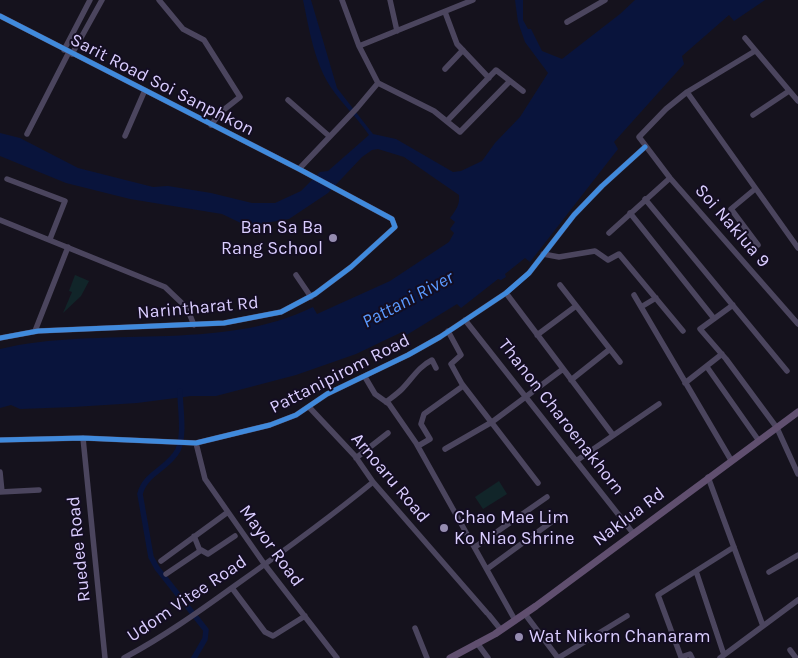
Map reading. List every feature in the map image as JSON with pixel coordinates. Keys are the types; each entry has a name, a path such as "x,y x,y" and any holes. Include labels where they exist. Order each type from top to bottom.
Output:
{"main road":[{"name":"Naklua Rd","path":"450,658 501,630 524,614 798,412"}],"street":[{"path":"27,134 68,52 90,0"},
{"path":"68,52 102,0"},
{"path":"159,0 183,29 204,40 240,97 221,112 211,125"},
{"path":"342,0 359,46 378,83 434,111 460,132 510,81"},
{"path":"390,0 397,31"},
{"path":"359,46 473,0"},
{"path":"567,22 605,0"},
{"path":"445,12 457,44 489,78"},
{"name":"Sarit Road Soi Sanphkon","path":"0,16 299,169 392,219 395,223"},
{"path":"745,38 798,101"},
{"path":"445,69 463,50"},
{"path":"755,51 687,92 798,248"},
{"path":"447,120 496,70 523,91"},
{"path":"299,169 352,114 378,83"},
{"path":"125,136 145,90"},
{"path":"753,115 789,91"},
{"name":"Soi Naklua 9","path":"687,92 666,109 639,137 670,178 798,324"},
{"path":"288,100 330,136"},
{"name":"Pattanipirom Road","path":"0,440 83,438 183,444 196,443 270,424 296,415 328,394 408,355 506,292 529,273 574,215 602,186 645,147"},
{"path":"609,233 670,178"},
{"path":"7,179 65,201 50,239"},
{"path":"755,189 730,209 758,244"},
{"path":"645,199 787,371"},
{"path":"630,213 712,316"},
{"path":"0,220 165,287 187,308 194,325"},
{"name":"Narintharat Rd","path":"0,338 36,331 194,325 262,317 288,309 311,298 394,230 395,223"},
{"path":"36,331 68,247"},
{"path":"543,254 559,257 595,251 608,260 619,254 683,331"},
{"path":"296,275 311,298"},
{"path":"560,285 620,362"},
{"path":"506,292 613,435"},
{"path":"634,296 731,460"},
{"path":"641,307 656,298"},
{"path":"733,305 700,329 722,354 777,428 798,474"},
{"path":"537,334 576,306"},
{"name":"Thanon Charoenakhorn","path":"465,320 633,533"},
{"path":"448,331 461,355 451,364 463,386 538,483"},
{"path":"571,380 610,349"},
{"path":"685,382 722,354"},
{"path":"386,402 403,388 415,372 432,360 436,368"},
{"path":"707,367 759,441"},
{"path":"445,449 492,422 563,368"},
{"path":"365,377 375,394 386,402 418,446 514,620"},
{"path":"418,446 430,439 421,424 424,414 463,386"},
{"path":"576,462 659,404"},
{"name":"Arnoaru Road","path":"309,407 356,458 373,482 501,630"},
{"path":"356,458 388,433"},
{"name":"Ruedee Road","path":"83,438 105,658"},
{"name":"Mayor Road","path":"196,443 205,479 265,565 337,658"},
{"path":"0,472 1,492 39,490"},
{"path":"708,477 763,626"},
{"name":"Udom Vitee Road","path":"124,658 162,638 191,618 313,531 373,482"},
{"path":"475,547 547,497"},
{"path":"161,561 228,512"},
{"path":"487,570 561,515"},
{"path":"194,536 201,550 208,554 235,536"},
{"path":"692,658 690,654 682,656 658,595 734,547"},
{"path":"166,574 201,550"},
{"path":"769,572 798,555"},
{"path":"696,571 722,657 798,600"},
{"path":"232,588 265,632 273,636 305,616"},
{"path":"524,614 558,658 627,616"},
{"path":"415,628 427,658"},
{"path":"477,643 488,658"},
{"path":"790,650 796,658"}],"green space":[{"path":"75,275 89,281 81,296 63,313 72,292 69,291"},
{"path":"499,481 507,494 483,509 475,497"}],"water":[{"name":"Pattani River","path":"303,0 311,0 337,88 373,134 396,139 453,172 461,171 482,161 495,143 520,117 548,73 525,42 518,22 515,0 523,0 523,20 528,29 531,29 542,51 562,59 635,0 765,0 734,21 729,15 682,56 684,64 614,142 618,149 530,262 525,258 505,274 506,277 501,280 498,279 461,308 457,304 405,336 402,332 356,354 296,375 216,396 191,396 137,403 73,407 20,409 11,405 0,408 0,349 38,342 200,334 239,330 277,321 313,307 317,314 390,281 449,242 454,233 450,229 455,222 450,218 459,202 459,195 404,157 378,149 372,150 362,157 328,193 289,219 247,226 222,214 130,199 66,183 0,156 0,133 20,138 78,168 153,187 168,186 211,193 252,203 275,203 301,191 320,172 328,171 369,135 334,92 324,76 313,44"}],"waterway":[{"path":"180,391 182,429 178,450 169,462 147,481 140,494 151,557 157,568 206,630 205,639 194,658"}],"cycle path":[{"path":"0,16 299,169 392,219 395,227 351,267 315,294 281,312 224,323 38,331 0,338"},
{"path":"0,440 83,438 196,443 270,425 296,415 327,394 408,355 440,337 506,293 529,273 574,215 602,186 645,147"}],"place":[{"name":"Ban Sa Ba Rang School","path":"333,238"},
{"name":"Chao Mae Lim Ko Niao Shrine","path":"444,528"},
{"name":"Wat Nikorn Chanaram","path":"519,637"}]}
